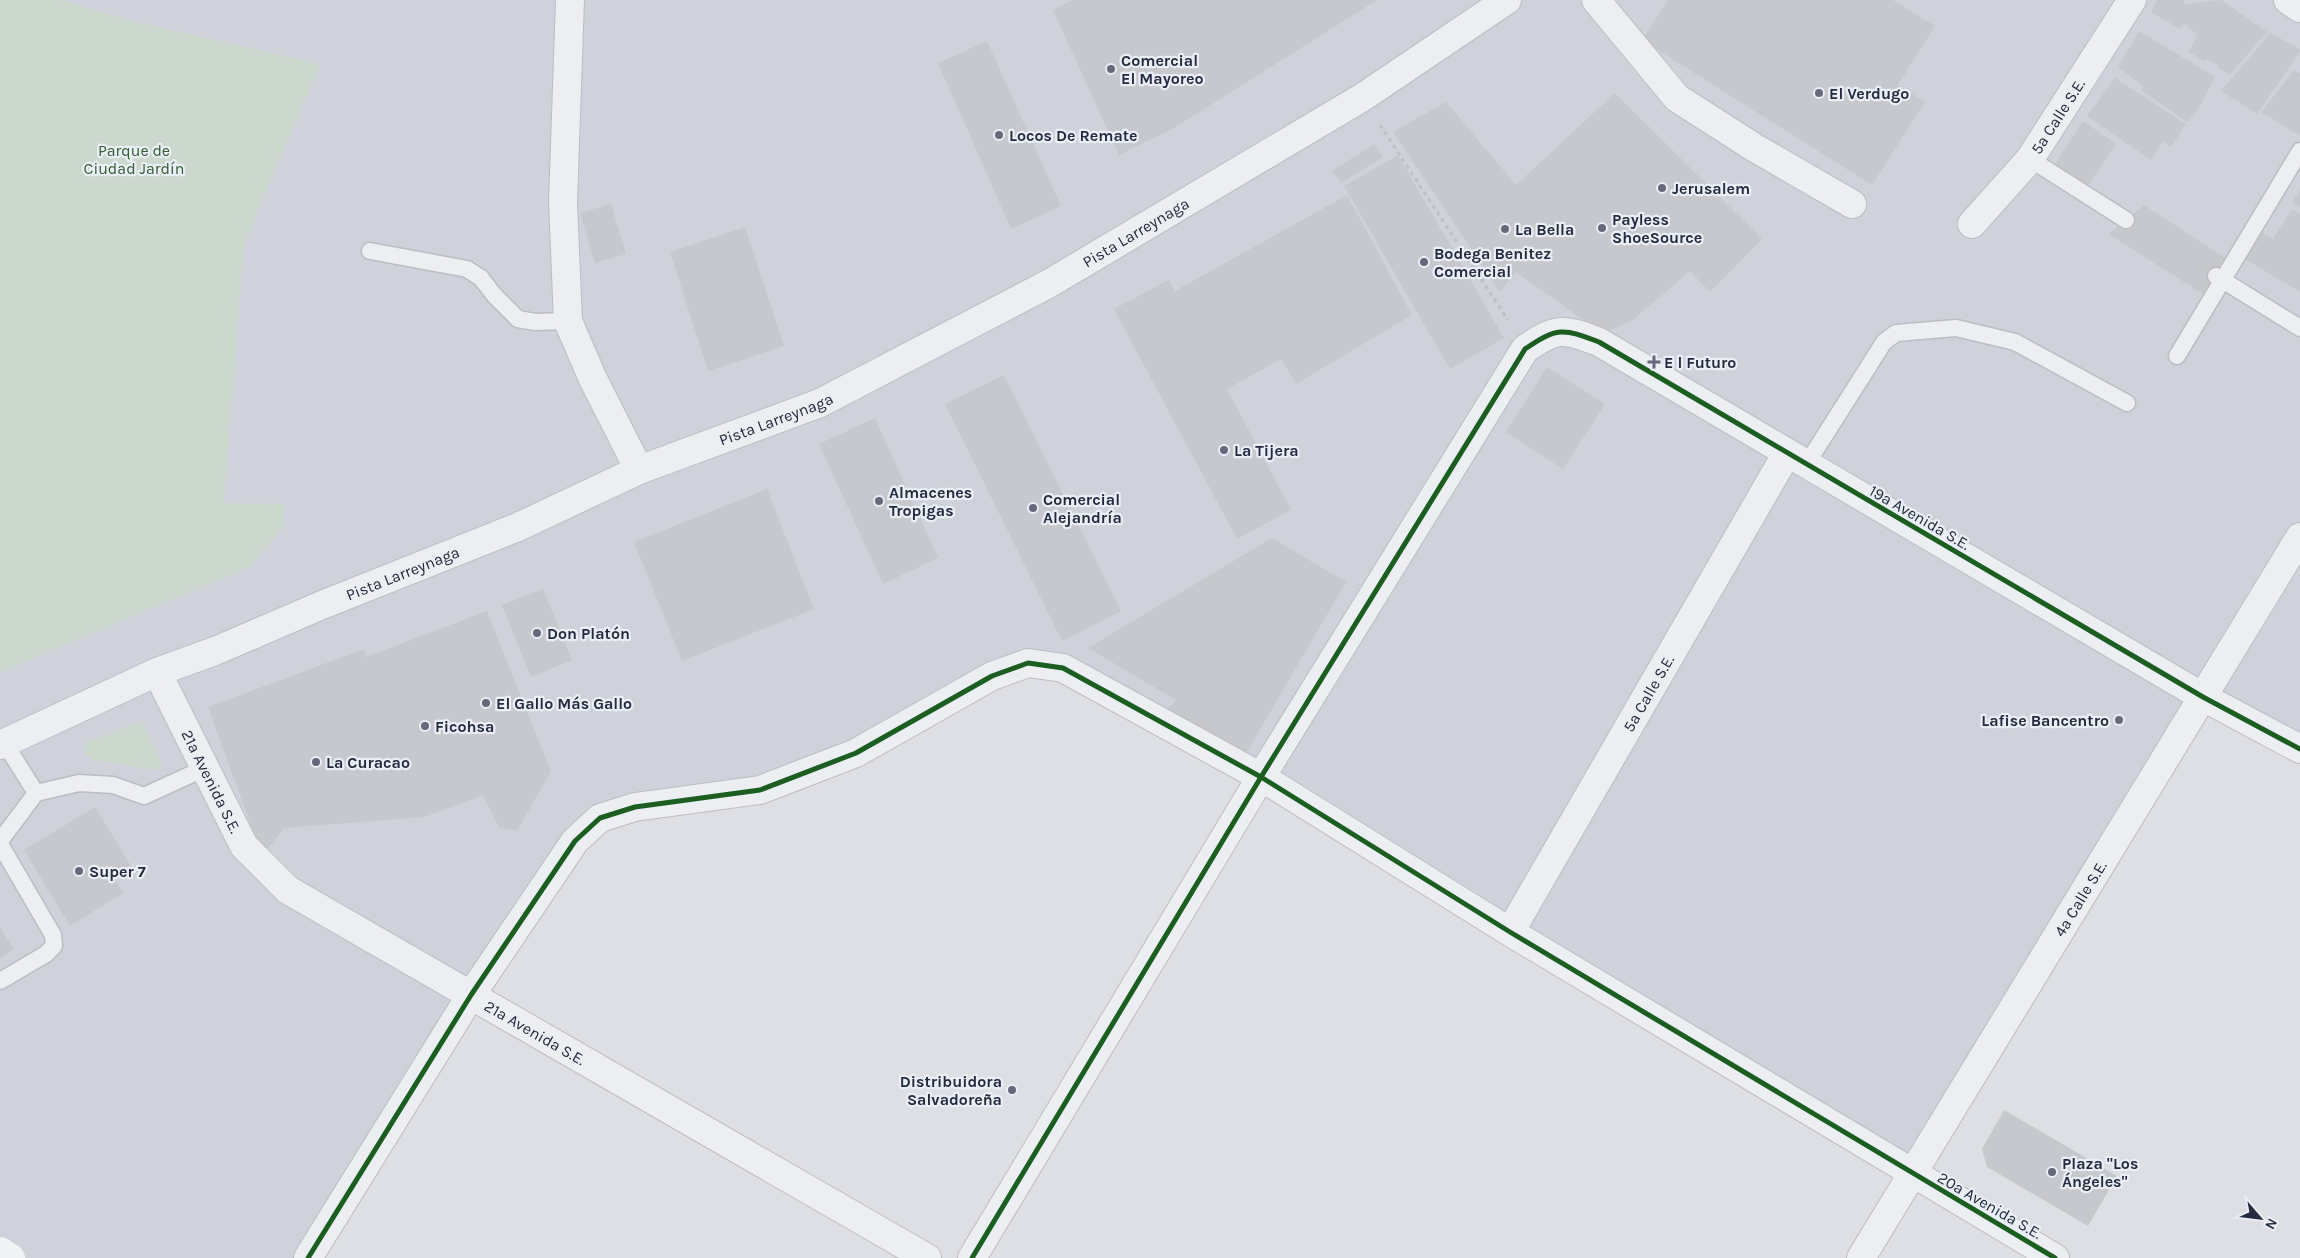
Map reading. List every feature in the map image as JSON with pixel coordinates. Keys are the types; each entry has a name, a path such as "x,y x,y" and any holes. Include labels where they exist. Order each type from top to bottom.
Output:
{"street":[{"path":"570,0 563,202 568,321 592,377 640,470"},
{"name":"Pista Larreynaga","path":"2,744 158,672 215,651 322,605 518,527 640,470 820,403 1050,283 1363,97 1507,0"},
{"path":"1596,0 1677,98 1755,148 1852,204"},
{"name":"5a Calle S.E.","path":"1972,224 2030,159 2132,0"},
{"path":"2288,0 2300,8"},
{"name":"19a Avenida S.E.","path":"1525,349 1548,334 1574,332 1599,342 2203,697 2300,749"},
{"path":"972,1258 1261,777 1525,349"},
{"name":"5a Calle S.E.","path":"1510,932 1796,459"},
{"name":"4a Calle S.E.","path":"1861,1258 2300,537"},
{"name":"20a Avenida S.E.","path":"308,1258 471,995 576,841 600,818 634,807 760,790 856,753 992,676 1028,663 1063,668 1261,777 1510,932 1911,1174 2055,1258"},
{"name":"21a Avenida S.E.","path":"158,672 244,846 288,890 927,1258"},
{"path":"0,1251 12,1258"}],"lane":[{"path":"2177,356 2219,278 2300,151"},
{"path":"2030,159 2126,220"},
{"path":"370,251 467,269 481,278 494,295 518,319 535,322 568,321"},
{"path":"2219,278 2300,328"},
{"path":"1796,459 1884,342 1896,333 1956,328 2015,342 2128,403"},
{"path":"2,744 36,793"},
{"path":"0,981 46,954 54,946 53,935 0,842 36,793 80,783 113,786 144,796 205,768"}],"path":[{"path":"1363,97 1399,156 1506,317 1525,349"}],"shaded area":[{"path":"0,0 2300,0 2300,749 2204,698 1911,1173 1254,783 1028,663 856,753 600,818 308,1258 14,1258 0,1250"}],"green space":[{"name":"Parque de Ciudad Jardín","path":"0,0 61,0 132,21 320,64 244,244 224,503 285,504 282,529 250,567 0,672"},
{"path":"138,722 143,724 162,764 162,768 153,770 94,760 85,755 84,749 87,742"}],"building":[{"path":"1073,0 1377,0 1174,128 1119,155 1053,10"},
{"name":"El Verdugo","path":"1668,0 1893,0 1935,26 1898,85 1925,102 1872,185 1642,40"},
{"path":"2157,0 2185,0 2184,4 2221,0 2267,32 2230,74 2218,68 2218,64 2207,60 2204,61 2189,52 2197,34 2184,24 2180,29 2151,12"},
{"path":"2139,31 2215,77 2199,108 2187,122 2141,90 2143,86 2118,67"},
{"path":"2270,33 2300,49 2300,52 2257,114 2221,91"},
{"name":"Locos De Remate","path":"987,41 1061,206 1011,229 938,63"},
{"path":"2294,70 2300,74 2300,136 2261,112"},
{"path":"2115,78 2186,124 2171,147 2163,141 2151,160 2087,116"},
{"path":"1615,93 1762,239 1710,292 1690,271 1633,320 1603,334 1516,272 1500,292 1393,132 1446,102 1516,185"},
{"path":"2083,121 2116,144 2085,190 2052,168"},
{"path":"1374,144 1383,157 1341,183 1332,171"},
{"name":"Bodega Benitez Comercial","path":"1398,155 1504,338 1450,369 1344,186"},
{"path":"2300,189 2300,208 2292,203"},
{"path":"1347,195 1412,315 1296,384 1281,359 1227,389 1291,510 1237,539 1114,309 1169,280 1175,291"},
{"path":"611,204 626,254 595,263 580,213"},
{"path":"2144,205 2227,259 2204,295 2109,234"},
{"path":"2292,209 2300,214 2300,292 2245,259 2262,232 2273,239"},
{"path":"745,227 784,346 708,371 670,252"},
{"path":"1547,367 1605,404 1563,469 1506,432"},
{"name":"Comercial Alejandría","path":"1004,375 1121,611 1062,641 945,404"},
{"name":"Almacenes Tropigas","path":"875,418 938,558 883,584 819,444"},
{"path":"767,489 814,609 682,661 634,542"},
{"path":"1272,538 1346,582 1244,757 1164,712 1176,700 1088,648"},
{"name":"Don Platón","path":"543,589 572,660 531,677 502,605"},
{"path":"487,611 551,771 517,831 499,827 483,795 425,817 284,828 262,856 208,707 364,649 366,657"},
{"name":"Super 7","path":"95,807 131,866 113,876 123,893 70,926 24,850"},
{"path":"0,928 14,949 0,959"},
{"name":"Plaza \"Los Ángeles\"","path":"2004,1110 2117,1176 2088,1226 1987,1167 1982,1149"}],"cycle path":[{"path":"972,1258 1261,777 1525,349 1553,333 1568,332 1599,342 2203,697 2300,749"},
{"path":"308,1258 471,995 575,841 600,818 635,807 760,790 856,753 992,676 1028,663 1063,668 1261,777 1510,932 2055,1258"}],"place":[{"name":"Comercial El Mayoreo","path":"1111,69"},
{"name":"El Verdugo","path":"1819,93"},
{"name":"Locos De Remate","path":"999,135"},
{"name":"Jerusalem","path":"1662,188"},
{"name":"Payless ShoeSource","path":"1602,228"},
{"name":"La Bella","path":"1505,229"},
{"name":"Bodega Benitez Comercial","path":"1424,262"},
{"name":"E l Futuro","path":"1654,362"},
{"name":"La Tijera","path":"1224,450"},
{"name":"Almacenes Tropigas","path":"879,501"},
{"name":"Comercial Alejandría","path":"1033,508"},
{"name":"Don Platón","path":"537,633"},
{"name":"El Gallo Más Gallo","path":"486,703"},
{"name":"Lafise Bancentro","path":"2119,720"},
{"name":"Ficohsa","path":"425,726"},
{"name":"La Curacao","path":"316,762"},
{"name":"Super 7","path":"79,871"},
{"name":"Distribuidora Salvadoreña","path":"1012,1090"},
{"name":"Plaza \"Los Ángeles\"","path":"2052,1172"}]}
